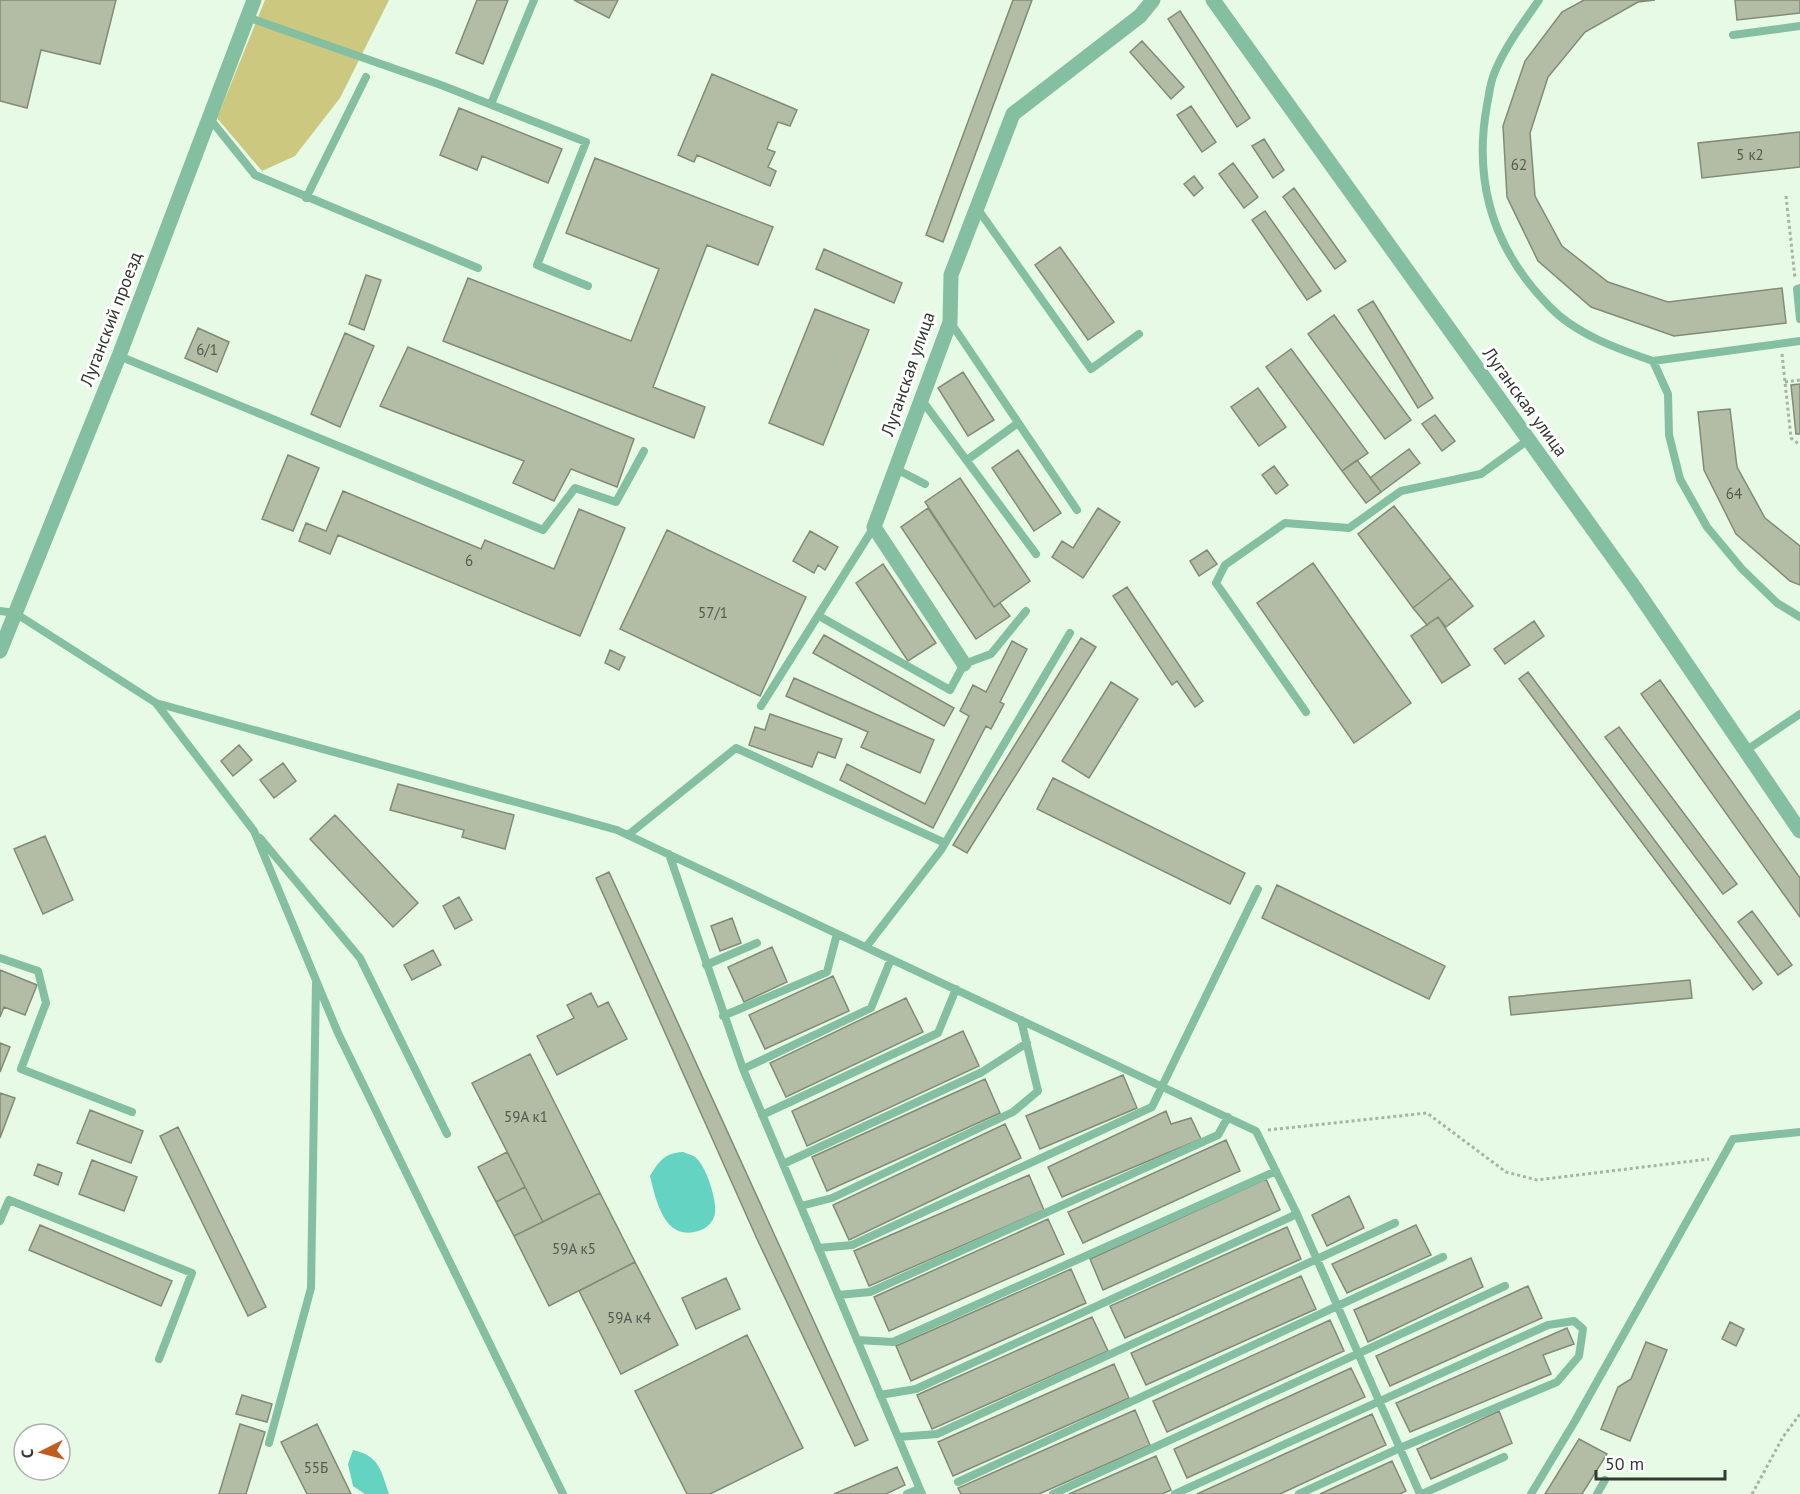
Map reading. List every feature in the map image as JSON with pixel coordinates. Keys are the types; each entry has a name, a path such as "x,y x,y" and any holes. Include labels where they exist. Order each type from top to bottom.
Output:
{"street":[{"name":"Луганский проезд","path":"0,651 7,612 119,356 254,0"},
{"name":"Луганская улица","path":"874,527 950,322 951,275 1013,114 1140,16 1153,0"},
{"name":"Луганская улица","path":"1213,0 1635,588 1800,831"},
{"path":"874,527 964,664"}],"lane":[{"path":"491,104 534,0"},
{"path":"1539,0 1493,75 1481,137 1484,187 1494,223 1517,267 1550,308 1603,344 1653,361 1800,341"},
{"path":"247,17 491,104 586,142 537,265 588,286"},
{"path":"1733,35 1800,26"},
{"path":"306,198 366,77"},
{"path":"209,118 255,175 478,268"},
{"path":"976,208 1091,369 1139,334"},
{"path":"1798,289 1800,319"},
{"path":"950,322 1077,510"},
{"path":"119,356 543,530 575,488 616,502 644,451"},
{"path":"1653,361 1668,394 1669,435 1680,479 1707,527 1749,576 1777,603 1800,617"},
{"path":"921,399 1036,554"},
{"path":"967,460 1018,423"},
{"path":"1306,712 1216,583 1225,565 1285,523 1348,528 1401,491 1481,474 1528,440"},
{"path":"896,469 925,484"},
{"path":"761,706 874,527"},
{"path":"819,616 950,690 964,664 991,654 1026,611"},
{"path":"7,612 156,703 628,835 1256,1131 1297,1214 1421,1494 1504,1457"},
{"path":"866,947 945,843 1070,633"},
{"path":"156,703 254,831 360,958 447,1134"},
{"path":"1745,751 1800,714"},
{"path":"628,835 736,748 945,843"},
{"path":"254,831 343,1043 563,1494"},
{"path":"669,854 743,1069 921,1491 907,1494"},
{"path":"818,1248 852,1245 1152,1107 1164,1087 1258,889"},
{"path":"723,1016 827,972 837,934"},
{"path":"706,965 757,944"},
{"path":"0,958 38,971 46,1004 21,1069 132,1112"},
{"path":"743,1069 871,1008 891,959"},
{"path":"269,1443 311,1288 316,979"},
{"path":"762,1115 938,1034 956,989"},
{"path":"801,1206 832,1198 1013,1112 1038,1091 1021,1020"},
{"path":"783,1164 982,1072 1027,1043"},
{"path":"838,1295 870,1292 1218,1135 1228,1117"},
{"path":"1531,1494 1732,1139 1800,1132"},
{"path":"857,1340 893,1342 1276,1171"},
{"path":"0,1221 9,1200 192,1273 159,1359"},
{"path":"880,1395 916,1389 1297,1214"},
{"path":"898,1437 938,1434 1395,1223"},
{"path":"958,1482 1443,1257"},
{"path":"1053,1494 1505,1286"},
{"path":"1174,1494 1548,1325 1574,1321 1583,1329 1579,1356 1557,1382 1400,1448 1299,1494"},
{"path":"1597,1494 1605,1480"}],"path":[{"path":"1786,196 1798,289"},
{"path":"1784,371 1791,438 1800,445"},
{"path":"1785,382 1800,380"},
{"path":"1256,1131 1427,1113 1506,1172 1537,1180 1723,1157"},
{"path":"1752,1494 1783,1437 1800,1414"}],"shaded area":[{"path":"265,0 389,0 340,98 295,156 262,171 217,118"}],"water":[{"path":"683,1152 695,1157 703,1167 710,1183 715,1207 714,1216 708,1226 689,1233 679,1231 664,1218 655,1197 650,1176 663,1159"},
{"path":"353,1450 374,1460 389,1494 365,1494 353,1486 348,1464"}],"building":[{"path":"0,0 116,0 100,64 41,50 27,108 0,101"},
{"path":"477,0 508,0 483,64 456,53"},
{"path":"574,0 618,0 609,18"},
{"path":"1013,0 1032,0 943,242 926,235"},
{"path":"1584,0 1655,0 1638,2 1585,32 1548,77 1530,133 1535,196 1562,246 1608,282 1668,302 1782,288 1786,323 1674,336 1591,307 1538,261 1507,197 1503,126 1525,61 1562,12"},
{"path":"1735,0 1800,0 1800,13 1737,20"},
{"path":"1180,11 1250,118 1237,127 1168,19"},
{"path":"1142,41 1184,87 1171,99 1130,52"},
{"path":"712,74 797,110 790,126 778,122 767,149 775,152 768,167 776,171 770,186 697,155 694,162 678,155"},
{"path":"1191,106 1216,142 1202,152 1177,115"},
{"path":"459,108 562,149 548,183 482,156 477,170 440,155"},
{"path":"1800,132 1800,167 1702,178 1698,143"},
{"path":"1264,139 1284,170 1273,178 1252,146"},
{"path":"595,158 773,227 758,265 707,245 653,387 705,407 694,438 443,341 468,278 631,341 659,269 566,233"},
{"path":"1233,163 1258,197 1244,208 1219,174"},
{"path":"1194,176 1203,188 1194,196 1184,184"},
{"path":"1294,188 1346,261 1335,269 1283,197"},
{"path":"1265,211 1321,291 1307,300 1252,220"},
{"path":"1060,247 1114,322 1088,340 1035,265"},
{"path":"824,249 902,283 894,303 816,269"},
{"path":"366,275 381,280 364,330 349,324"},
{"path":"1373,301 1433,398 1418,408 1358,310"},
{"path":"815,309 869,330 823,445 769,423"},
{"path":"1334,315 1411,420 1385,439 1308,334"},
{"path":"198,328 229,342 217,372 185,358"},
{"path":"345,333 374,346 340,427 311,414"},
{"path":"408,347 634,439 617,487 571,469 554,501 513,483 524,461 380,406"},
{"path":"1291,349 1368,453 1342,471 1266,367"},
{"path":"963,372 994,420 968,436 938,388"},
{"path":"1800,384 1800,434 1796,434 1791,385"},
{"path":"1258,388 1286,427 1259,446 1231,407"},
{"path":"1730,409 1737,467 1765,518 1800,546 1800,585 1790,581 1736,534 1704,470 1698,412"},
{"path":"1435,415 1455,441 1442,451 1422,424"},
{"path":"1409,449 1420,463 1381,492 1370,478"},
{"path":"1018,450 1061,513 1034,531 992,468"},
{"path":"288,455 319,468 293,531 262,519"},
{"path":"1357,460 1381,492 1366,503 1342,471"},
{"path":"1274,466 1288,485 1276,494 1262,475"},
{"path":"960,478 1030,581 994,607 925,502"},
{"path":"343,491 481,549 485,540 554,569 579,509 625,528 580,636 338,535 330,554 299,541 306,523 326,531"},
{"path":"1394,506 1451,578 1413,608 1358,534"},
{"path":"928,508 994,607 1000,603 1010,616 976,639 901,527"},
{"path":"1098,508 1120,522 1083,578 1052,557 1062,541 1073,548"},
{"path":"667,530 806,597 760,696 620,629"},
{"path":"810,531 838,547 825,570 818,565 814,573 793,561"},
{"path":"1207,550 1217,564 1199,576 1190,561"},
{"path":"1313,563 1411,703 1354,743 1257,603"},
{"path":"883,564 936,643 908,661 856,583"},
{"path":"1451,578 1473,606 1446,627 1438,617 1427,625 1413,608"},
{"path":"1127,587 1203,701 1195,707 1177,681 1172,685 1113,596"},
{"path":"1438,617 1470,665 1442,683 1411,636"},
{"path":"1534,621 1544,636 1505,664 1494,649"},
{"path":"824,635 954,708 944,726 813,653"},
{"path":"1081,638 1096,647 967,853 953,845"},
{"path":"1012,641 1027,649 1000,702 1004,704 991,729 986,726 933,828 840,780 847,764 925,804 969,716 960,711 973,685 986,692"},
{"path":"610,650 625,657 619,670 605,663"},
{"path":"1528,672 1762,983 1753,990 1519,679"},
{"path":"794,678 934,740 920,773 861,747 868,732 786,696"},
{"path":"1660,680 1800,878 1800,917 1641,694"},
{"path":"1111,682 1138,699 1089,778 1062,761"},
{"path":"770,714 842,739 835,758 818,752 812,767 749,745 755,727 765,730"},
{"path":"1619,727 1737,884 1723,894 1605,737"},
{"path":"239,745 252,760 233,776 221,761"},
{"path":"283,763 296,781 274,798 260,780"},
{"path":"1053,778 1245,873 1230,904 1037,809"},
{"path":"398,784 514,815 505,849 462,837 464,830 390,810"},
{"path":"335,815 418,903 393,927 310,839"},
{"path":"45,836 73,900 43,914 14,849"},
{"path":"609,872 868,1440 855,1446 757,1239 596,878"},
{"path":"1277,885 1445,966 1429,999 1262,918"},
{"path":"459,897 472,920 455,929 443,906"},
{"path":"1752,911 1792,965 1778,975 1738,922"},
{"path":"732,918 741,943 720,951 711,926"},
{"path":"772,947 787,982 744,1002 728,967"},
{"path":"433,950 441,965 412,980 404,965"},
{"path":"0,970 37,985 25,1015 4,1007 0,1017"},
{"path":"833,976 849,1011 765,1049 749,1015"},
{"path":"1690,980 1692,998 1511,1015 1509,997"},
{"path":"591,993 598,1007 608,1002 627,1039 557,1075 537,1036 574,1018 567,1005"},
{"path":"906,998 923,1032 786,1097 770,1063"},
{"path":"963,1031 979,1066 807,1146 792,1111"},
{"path":"0,1043 10,1047 0,1072"},
{"path":"530,1054 600,1193 543,1222 472,1083"},
{"path":"1123,1075 1137,1108 1040,1149 1026,1116"},
{"path":"985,1079 1000,1113 827,1191 812,1157"},
{"path":"0,1093 15,1098 0,1138"},
{"path":"90,1110 143,1131 131,1163 77,1143"},
{"path":"1166,1111 1171,1124 1191,1118 1201,1139 1062,1197 1048,1167"},
{"path":"1005,1124 1021,1158 849,1240 833,1205"},
{"path":"178,1127 266,1307 248,1316 160,1136"},
{"path":"1226,1140 1240,1171 1083,1243 1068,1212"},
{"path":"507,1152 543,1222 514,1236 478,1167"},
{"path":"507,1152 525,1187 496,1202 478,1167"},
{"path":"92,1160 137,1177 124,1211 79,1194"},
{"path":"38,1164 62,1173 58,1185 34,1175"},
{"path":"1029,1175 1044,1210 869,1286 854,1251"},
{"path":"1266,1179 1280,1210 1103,1290 1090,1259"},
{"path":"525,1187 543,1222 514,1236 496,1202"},
{"path":"600,1193 635,1262 549,1306 514,1236"},
{"path":"1349,1196 1364,1228 1327,1246 1312,1215"},
{"path":"1048,1219 1064,1254 889,1331 874,1297"},
{"path":"40,1225 172,1281 161,1306 29,1250"},
{"path":"1416,1225 1431,1255 1347,1293 1332,1264"},
{"path":"1287,1227 1301,1259 1125,1338 1110,1306"},
{"path":"1471,1258 1483,1287 1368,1342 1354,1310"},
{"path":"635,1262 678,1345 621,1374 579,1291"},
{"path":"1071,1269 1086,1303 911,1381 896,1346"},
{"path":"1301,1276 1316,1309 1146,1385 1131,1353"},
{"path":"726,1278 740,1309 696,1329 682,1298"},
{"path":"1528,1286 1542,1318 1390,1386 1376,1356"},
{"path":"1092,1317 1108,1351 932,1429 917,1395"},
{"path":"1330,1320 1344,1351 1167,1432 1153,1401"},
{"path":"1730,1322 1744,1329 1736,1346 1722,1339"},
{"path":"1567,1328 1574,1344 1543,1355 1551,1374 1410,1432 1396,1403"},
{"path":"747,1335 803,1448 710,1494 687,1494 635,1391"},
{"path":"1646,1342 1667,1350 1630,1441 1601,1429 1618,1387 1631,1379"},
{"path":"1114,1364 1129,1398 953,1476 938,1442"},
{"path":"1351,1368 1365,1397 1187,1478 1174,1449"},
{"path":"242,1395 272,1404 267,1422 236,1414"},
{"path":"1135,1410 1150,1445 1039,1494 961,1494 958,1488"},
{"path":"1499,1411 1512,1443 1431,1479 1417,1449"},
{"path":"1372,1414 1386,1445 1280,1494 1197,1494"},
{"path":"240,1424 265,1432 246,1494 219,1494"},
{"path":"317,1424 351,1494 307,1494 281,1442"},
{"path":"1579,1439 1607,1454 1582,1494 1545,1494"},
{"path":"1156,1456 1171,1490 1162,1494 1069,1494"},
{"path":"1392,1461 1406,1491 1400,1494 1320,1494"},
{"path":"897,1467 905,1485 886,1494 834,1494"}]}
